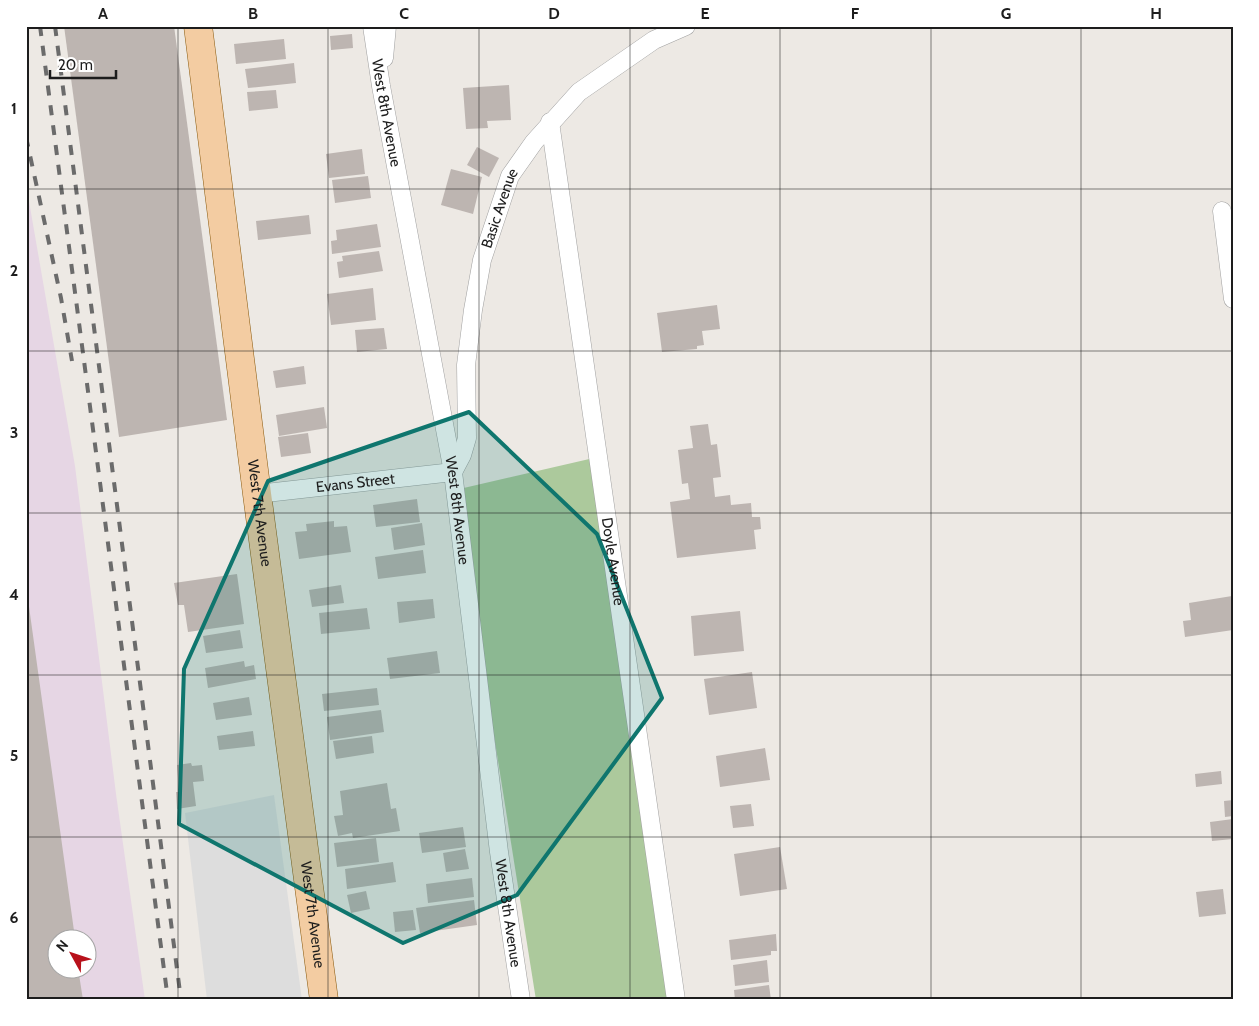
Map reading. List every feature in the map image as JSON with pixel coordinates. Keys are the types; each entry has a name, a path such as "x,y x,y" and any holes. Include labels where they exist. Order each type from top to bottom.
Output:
{"main road":[{"name":"West 7th Avenue","path":"198,26 257,494 324,1000"}],"street":[{"name":"West 8th Avenue","path":"372,26 381,86 453,472 499,852 521,1000"},
{"path":"381,86 387,26"},
{"name":"Basic Avenue","path":"453,472 467,438 466,364 472,310 482,260 510,176 550,122 579,92 654,40 686,26"},
{"name":"Doyle Avenue","path":"550,122 676,1000"},
{"path":"1222,211 1233,300"},
{"name":"Evans Street","path":"257,494 453,472"}],"highlighted area":[{"path":"469,412 597,534 662,698 517,895 403,943 179,824 184,669 268,481"}],"shaded area":[{"path":"26,184 75,466 116,794 145,1000 26,1000"},
{"path":"274,795 302,1000 207,1000 185,813"}],"green space":[{"path":"598,457 677,1000 536,1000 455,490"}],"building":[{"path":"64,26 174,26 227,420 119,437"},
{"path":"352,34 353,48 331,50 330,36"},
{"path":"284,39 286,59 236,64 234,44"},
{"path":"294,63 296,83 248,88 245,69"},
{"path":"509,85 511,120 487,121 488,128 466,129 463,88"},
{"path":"276,90 278,108 249,111 247,92"},
{"path":"477,147 499,158 489,177 467,165"},
{"path":"362,149 365,174 329,178 326,154"},
{"path":"451,169 482,177 473,214 441,205"},
{"path":"368,176 371,198 335,203 332,180"},
{"path":"309,215 311,234 258,240 256,221"},
{"path":"377,224 381,247 332,254 331,241 337,240 336,230"},
{"path":"379,251 383,271 339,278 337,262 343,261 342,256"},
{"path":"373,288 376,320 331,325 327,294"},
{"path":"717,305 720,329 702,331 704,345 697,346 697,349 662,352 657,313"},
{"path":"384,328 387,349 357,352 355,330"},
{"path":"304,366 306,384 276,388 273,371"},
{"path":"324,407 327,428 279,436 276,415"},
{"path":"708,424 711,445 717,444 721,477 713,478 715,497 730,495 731,505 751,503 752,517 760,517 761,529 754,530 756,549 677,558 670,502 690,499 688,483 682,484 678,450 693,448 690,426"},
{"path":"308,433 311,453 281,457 278,437"},
{"path":"417,499 420,522 376,527 373,505"},
{"path":"334,521 334,527 347,526 351,552 299,559 295,532 307,531 306,524"},
{"path":"422,523 425,545 394,550 391,528"},
{"path":"423,550 426,573 378,579 375,557"},
{"path":"237,574 244,624 188,632 184,605 178,605 174,583"},
{"path":"26,585 74,928 48,928 48,978 80,978 83,1000 26,1000"},
{"path":"341,585 344,603 312,607 309,590"},
{"path":"1232,596 1233,630 1185,637 1183,621 1191,620 1189,603"},
{"path":"433,599 435,618 399,623 397,602"},
{"path":"367,608 370,629 321,634 319,613"},
{"path":"740,611 744,651 694,656 691,616"},
{"path":"240,630 243,648 206,653 203,636"},
{"path":"437,651 440,673 390,679 387,658"},
{"path":"244,661 245,667 254,665 256,679 208,688 205,668"},
{"path":"752,672 757,708 709,715 704,679"},
{"path":"377,688 379,705 324,711 322,694"},
{"path":"249,697 252,715 216,720 213,703"},
{"path":"381,710 384,732 330,740 327,717"},
{"path":"253,731 255,746 219,750 217,736"},
{"path":"372,736 374,753 336,759 333,741"},
{"path":"765,748 770,780 720,787 716,756"},
{"path":"191,763 192,766 202,765 204,781 193,782 196,806 177,809 176,792 179,792 177,765"},
{"path":"1221,771 1222,784 1196,787 1195,774"},
{"path":"387,783 391,809 396,808 400,831 353,838 352,833 338,836 334,816 343,815 340,791"},
{"path":"1233,800 1233,816 1225,817 1224,801"},
{"path":"751,804 754,826 733,828 730,806"},
{"path":"1233,819 1233,839 1212,841 1210,822"},
{"path":"463,827 466,847 422,853 419,833"},
{"path":"376,838 379,862 337,867 334,843"},
{"path":"780,847 787,889 740,896 734,854"},
{"path":"465,849 469,869 446,872 443,853"},
{"path":"393,862 396,882 347,889 345,869"},
{"path":"472,878 474,897 428,903 426,884"},
{"path":"1223,889 1226,914 1199,917 1196,892"},
{"path":"366,891 370,909 351,913 347,895"},
{"path":"474,900 477,925 420,933 416,908"},
{"path":"413,910 416,930 395,932 393,912"},
{"path":"776,934 777,951 771,951 771,955 731,960 729,940"},
{"path":"767,960 769,982 735,986 733,965"},
{"path":"769,985 771,1000 735,1000 734,990"}],"railway":[{"path":"40,26 168,1000"},
{"path":"55,26 181,1000"},
{"path":"26,137 61,298 72,361"}]}
